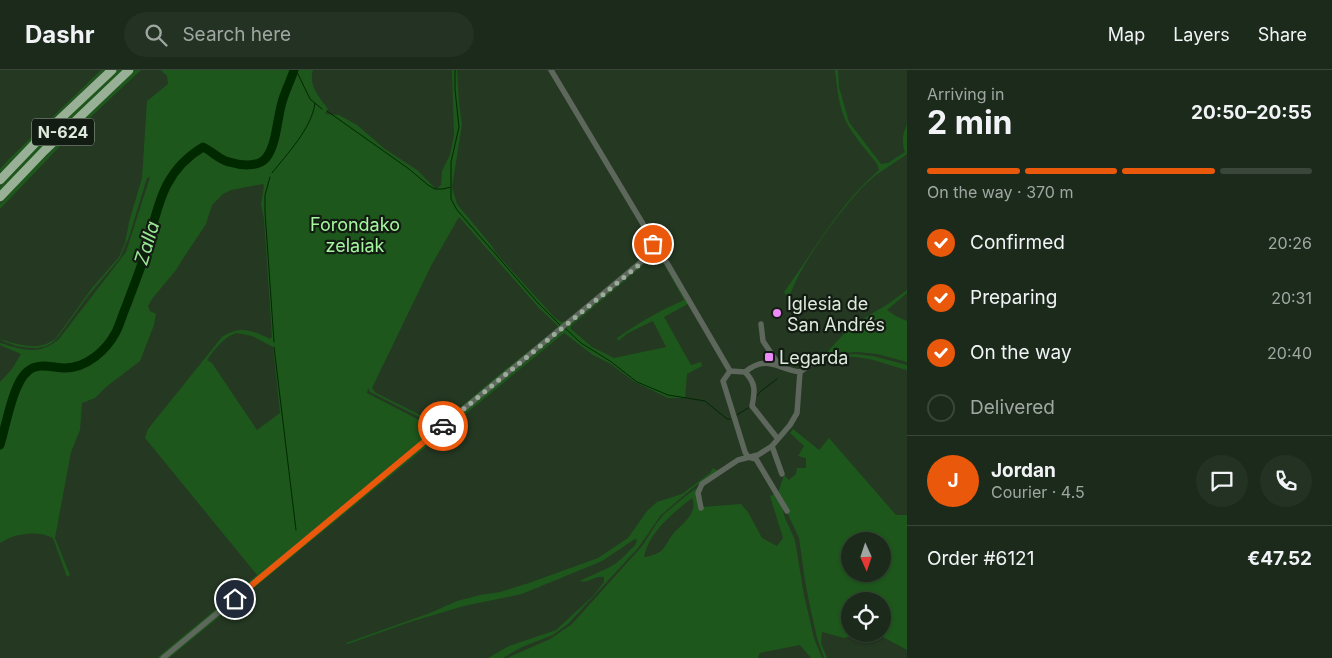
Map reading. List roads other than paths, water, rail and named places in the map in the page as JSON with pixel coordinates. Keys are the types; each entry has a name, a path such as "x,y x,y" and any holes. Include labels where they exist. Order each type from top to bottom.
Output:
{"highway":[{"name":"N-624","path":"0,180 42,136 112,70"},
{"name":"N-624","path":"0,197 44,151 128,70"}],"street":[{"path":"163,658 650,256 653,247 652,238 551,70"},
{"path":"652,252 659,255 667,263 730,371"},
{"path":"762,324 762,341 779,365"},
{"path":"745,372 752,366 771,362 800,372 820,357"},
{"path":"730,371 745,372 750,377 755,390 752,406 778,439"},
{"path":"730,371 723,381 724,390 745,452 748,457 756,459 787,511"},
{"path":"701,508 698,493 702,484 738,460 758,455 772,446 790,425 797,413 800,372"},
{"path":"772,446 782,474"}],"waterway":[{"name":"Zalla","path":"0,445 14,394 28,371 41,366 65,368 88,362 101,352 112,339 119,326 141,267 163,194 178,168 203,147 225,161 238,164 258,163 266,158 272,146 284,95 294,70"},
{"path":"296,70 310,99 322,109"},
{"path":"451,186 451,162 459,127 455,70"},
{"path":"272,173 304,131 315,103"},
{"path":"327,111 409,169 428,185 435,189 451,187 451,199 457,210 538,303 560,325"},
{"path":"270,177 265,195 265,212 274,342"},
{"path":"566,329 581,343 610,361 637,382 668,395 705,401 727,419 730,419"},
{"path":"274,347 296,530"},
{"path":"757,396 777,379"},
{"path":"737,415 748,408"}],"place":[{"name":"Iglesia de San Andrés","path":"777,313"},
{"name":"Legarda","path":"769,357"}],"park label":[{"name":"Forondako zelaiak","path":"355,234"}]}
